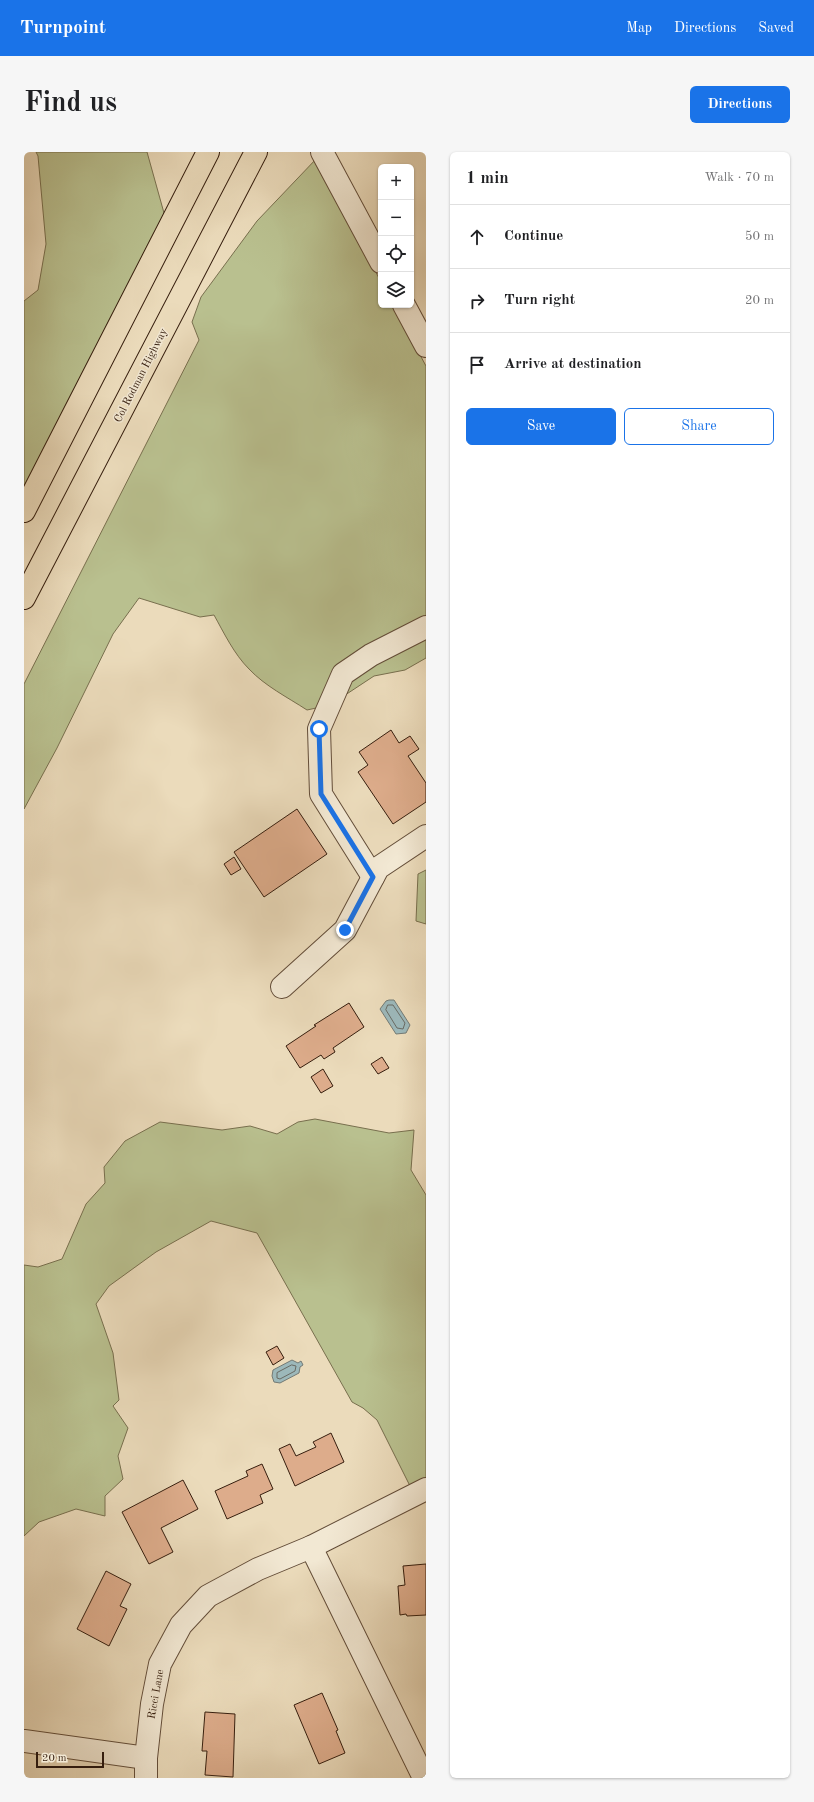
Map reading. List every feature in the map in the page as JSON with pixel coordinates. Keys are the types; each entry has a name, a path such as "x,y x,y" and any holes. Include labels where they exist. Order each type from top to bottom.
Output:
{"highway":[{"path":"24,511 208,152"},
{"name":"Col Rodman Highway","path":"24,598 256,152"}],"street":[{"path":"322,152 378,256"},
{"path":"406,308 426,346"},
{"path":"373,877 321,794 319,729 343,674 371,654 426,627"},
{"path":"282,987 345,930 378,868 426,836"},
{"name":"Ricci Lane","path":"146,1768 152,1704 160,1664 181,1625 208,1596 258,1569 311,1547 426,1489"},
{"path":"311,1547 424,1778"},
{"path":"24,1741 146,1768"}],"green space":[{"path":"36,152 147,152 164,213 172,217 24,515 24,301 38,290 46,244 38,156"},
{"path":"317,158 378,276 378,308 395,308 426,366 426,658 405,670 374,676 330,705 307,710 269,686 249,669 234,650 214,615 200,617 139,598 113,634 57,748 24,809 24,684 199,340 192,322 201,297 257,221"},
{"path":"426,870 426,924 416,921 418,874"},
{"path":"315,1119 389,1133 414,1130 411,1170 426,1195 426,1488 412,1490 377,1420 363,1408 352,1402 257,1233 211,1221 156,1252 109,1286 96,1304 113,1353 119,1400 113,1406 128,1428 118,1456 123,1479 105,1496 105,1516 76,1509 39,1522 24,1536 24,1265 38,1267 62,1259 86,1204 105,1183 104,1167 125,1141 160,1122 222,1130 250,1126 277,1134 298,1122"}],"water":[{"path":"394,1000 410,1025 406,1033 396,1034 380,1009 386,1001"},
{"path":"292,1360 298,1363 301,1361 303,1365 300,1367 299,1373 280,1383 274,1382 272,1376 273,1370"}],"building":[{"path":"391,730 399,743 410,736 419,749 408,756 426,783 426,802 393,824 358,772 368,765 359,752"},
{"path":"297,809 327,854 264,897 234,852"},
{"path":"234,857 241,869 231,875 224,864"},
{"path":"349,1003 364,1027 333,1048 335,1052 324,1059 321,1055 300,1068 286,1046 316,1026 314,1025"},
{"path":"382,1057 389,1068 378,1074 371,1064"},
{"path":"323,1069 333,1086 321,1093 311,1077"},
{"path":"277,1346 284,1358 273,1365 266,1352"},
{"path":"331,1433 344,1462 295,1486 279,1449 290,1444 296,1456 316,1447 313,1442"},
{"path":"262,1464 273,1489 260,1495 263,1503 227,1519 215,1491 248,1476 246,1471"},
{"path":"183,1480 198,1509 161,1528 173,1552 149,1564 122,1512"},
{"path":"426,1564 426,1615 400,1615 398,1586 405,1585 403,1566"},
{"path":"106,1571 131,1584 120,1606 127,1609 109,1646 77,1629"},
{"path":"322,1693 338,1730 336,1731 345,1753 319,1764 294,1705"},
{"path":"205,1712 235,1714 233,1777 205,1775 207,1751 202,1751"}],"route":[{"path":"319,729 321,794 373,877 345,930"}]}
